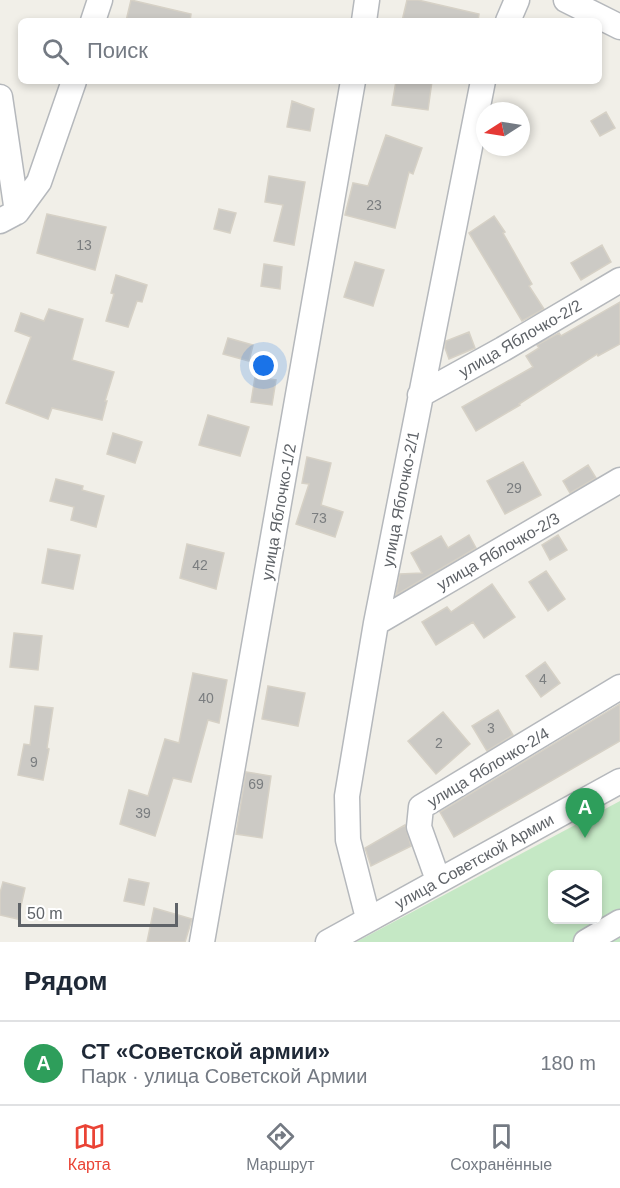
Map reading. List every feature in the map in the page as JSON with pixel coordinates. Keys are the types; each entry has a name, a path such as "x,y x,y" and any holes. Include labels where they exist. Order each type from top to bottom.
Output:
{"street":[{"path":"94,18 100,0"},
{"path":"364,18 367,0"},
{"path":"509,18 517,0"},
{"path":"566,0 620,27"},
{"path":"9,216 39,182 73,84"},
{"name":"улица Яблочко-1/2","path":"202,942 352,84"},
{"name":"улица Яблочко-2/1","path":"368,918 348,840 347,796 376,623 482,84"},
{"path":"0,97 9,216"},
{"name":"улица Яблочко-2/2","path":"420,394 503,349 620,280"},
{"name":"улица Яблочко-2/3","path":"376,623 620,480"},
{"name":"улица Яблочко-2/4","path":"438,880 419,827 421,807 620,687"},
{"name":"улица Советской Армии","path":"328,942 368,918 620,782"},
{"path":"586,942 620,922"}],"green space":[{"path":"620,801 620,942 356,942"}],"building":[{"path":"131,0 191,14 190,18 127,18"},
{"path":"407,0 418,0 479,14 478,18 403,18"},
{"path":"396,84 432,84 428,110 392,105"},
{"path":"292,101 314,109 310,131 287,127"},
{"path":"606,112 615,128 600,136 591,121"},
{"path":"386,135 422,148 413,174 409,172 395,228 345,215 353,183 368,186"},
{"path":"269,176 305,182 294,245 274,241 283,205 265,202"},
{"path":"219,209 236,213 230,233 214,229"},
{"path":"47,214 106,227 95,270 37,253"},
{"path":"494,216 532,284 529,286 544,309 522,321 469,233"},
{"path":"602,245 611,262 581,280 571,263"},
{"path":"355,262 384,270 373,306 344,297"},
{"path":"264,264 282,267 280,289 261,286"},
{"path":"116,275 147,285 142,302 137,301 128,327 106,321 114,294 111,293"},
{"path":"620,302 620,344 598,356 597,354 476,431 462,407 533,367 526,356 539,348 537,345 559,333 561,336"},
{"path":"49,309 83,319 72,360 114,372 102,420 52,408 48,419 6,403 31,337 15,331 21,313 44,321"},
{"path":"469,332 475,348 449,359 445,348 446,341"},
{"path":"228,338 253,345 249,361 223,354"},
{"path":"255,377 276,380 272,405 251,402"},
{"path":"208,415 249,427 240,456 199,445"},
{"path":"113,433 142,442 135,463 107,454"},
{"path":"307,457 331,463 321,505 343,512 335,537 296,524 309,484 302,483"},
{"path":"523,462 541,495 505,514 487,481"},
{"path":"588,465 596,478 570,493 563,481"},
{"path":"56,479 83,486 82,490 104,496 96,527 71,520 74,507 50,501"},
{"path":"469,535 476,548 396,595 400,574 422,573 411,553 441,536 448,548"},
{"path":"558,535 567,550 550,560 542,545"},
{"path":"187,544 224,553 216,589 180,578"},
{"path":"48,549 80,555 73,589 42,583"},
{"path":"546,571 565,599 548,611 529,582"},
{"path":"492,584 515,617 484,638 473,622 436,645 422,622 447,607 451,612"},
{"path":"14,633 42,636 38,670 10,667"},
{"path":"545,662 560,683 541,697 526,676"},
{"path":"193,673 227,680 219,723 208,720 191,782 173,778 155,836 120,824 129,790 148,796 165,739 179,743"},
{"path":"268,686 305,693 298,726 262,719"},
{"path":"620,704 620,741 454,837 440,812"},
{"path":"35,706 53,708 43,780 18,775 24,744 30,745"},
{"path":"498,710 513,735 487,751 472,726"},
{"path":"443,712 470,744 436,774 408,741"},
{"path":"246,772 271,776 262,838 236,834"},
{"path":"405,825 411,846 371,866 365,848"},
{"path":"129,879 149,883 144,905 124,901"},
{"path":"3,882 25,888 18,919 0,915 0,893"},
{"path":"154,908 192,919 185,942 147,942"}],"place":[{"name":"СТ «Советской армии»","path":"585,838"}]}
